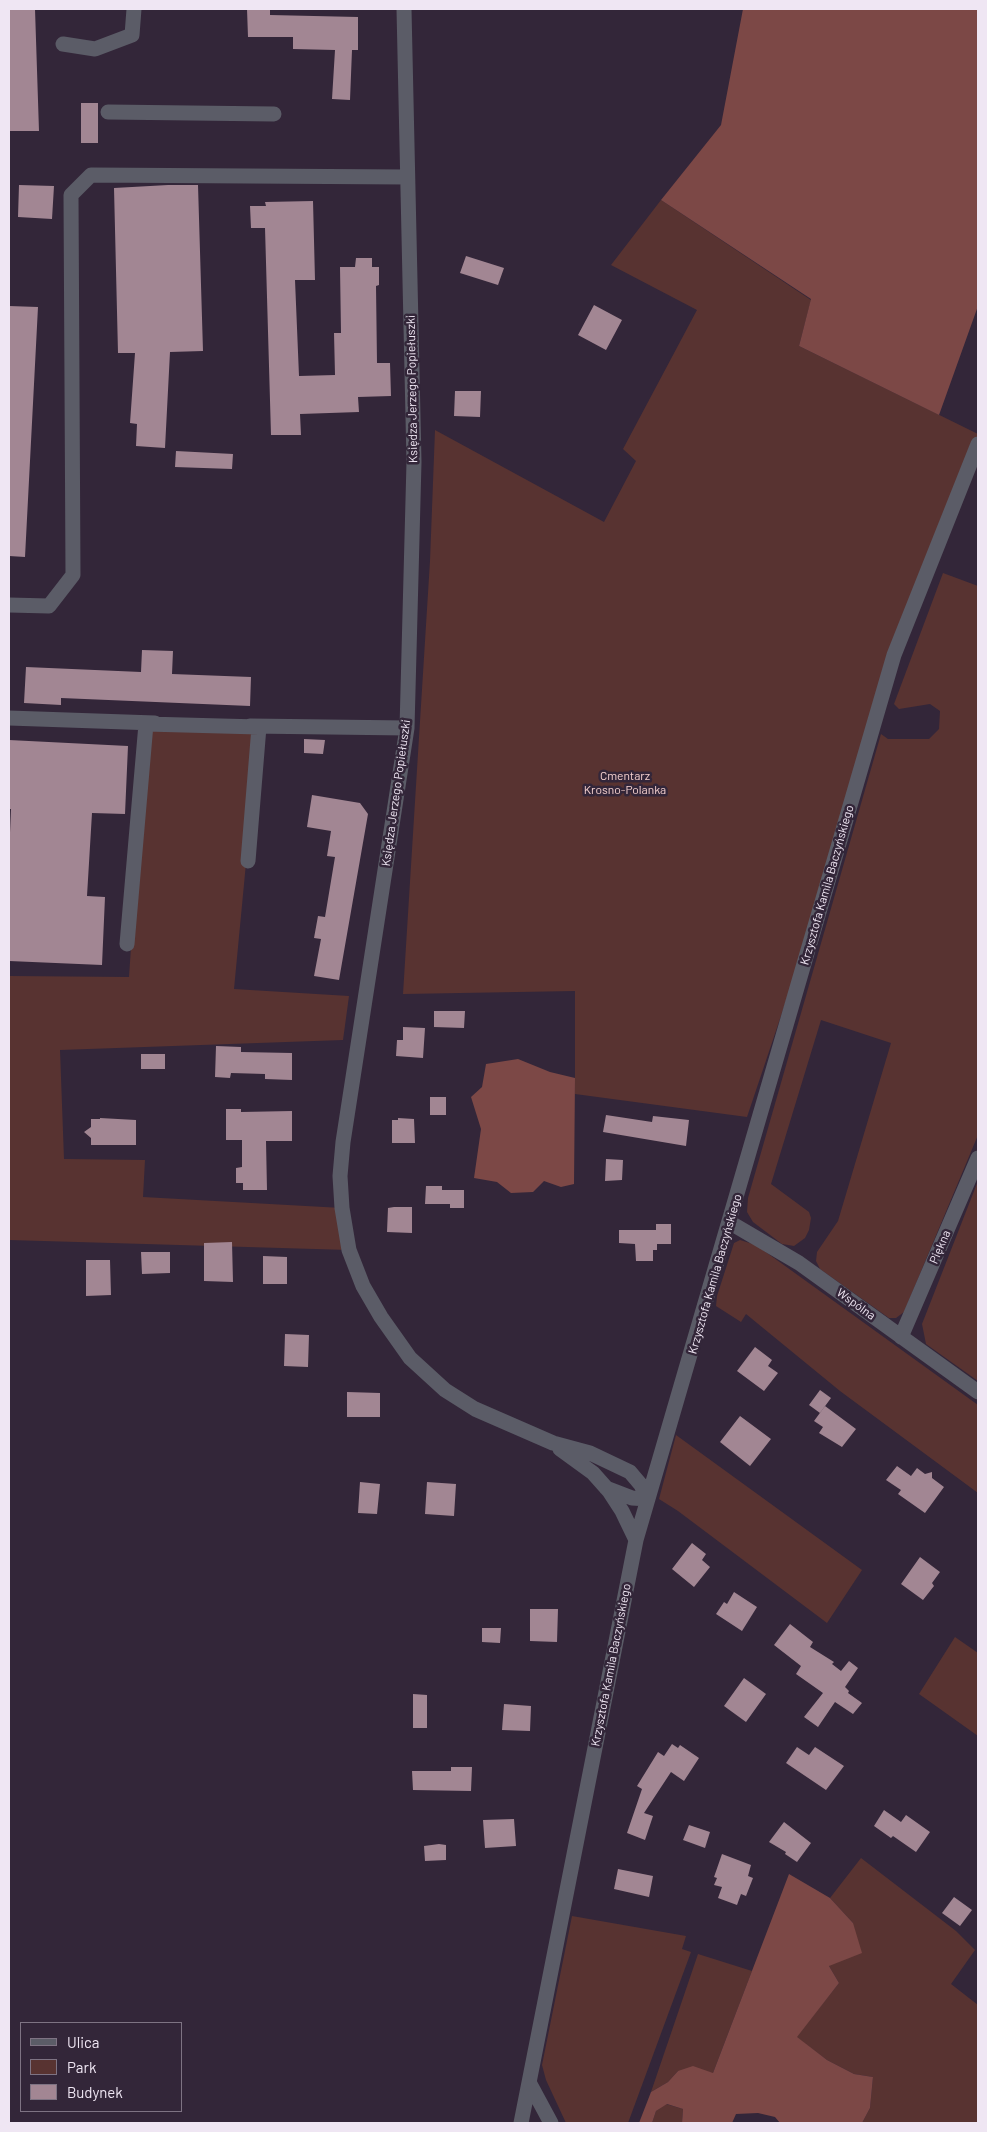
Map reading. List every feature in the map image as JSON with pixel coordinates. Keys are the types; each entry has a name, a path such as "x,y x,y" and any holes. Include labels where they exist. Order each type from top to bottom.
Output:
{"street":[{"path":"63,44 96,49 132,35 134,9"},
{"name":"Księdza Jerzego Popiełuszki","path":"404,9 414,462 407,728 343,1142 340,1176 342,1208 349,1250 363,1286 381,1317 410,1358 445,1390 475,1409 553,1444 590,1453 630,1472"},
{"path":"108,112 274,114"},
{"path":"9,605 49,606 73,576 71,196 91,175 407,177"},
{"name":"Krzysztofa Kamila Baczyńskiego","path":"521,2123 636,1540 894,655 978,444"},
{"path":"9,718 259,726"},
{"path":"127,944 146,724 407,728"},
{"path":"248,861 259,726"},
{"name":"Piękna","path":"901,1336 978,1158"},
{"name":"Wspólna","path":"729,1222 799,1263 978,1392"},
{"name":"Księdza Jerzego Popiełuszki","path":"553,1444 593,1473 606,1488 622,1510 636,1540"},
{"path":"630,1472 644,1470 662,1452"},
{"path":"630,1472 641,1485 648,1499"},
{"path":"606,1488 632,1498 648,1499"},
{"path":"530,2084 551,2123"}],"green space":[{"name":"Cmentarz Krosno-Polanka","path":"661,200 811,300 799,346 978,434 978,444 894,655 790,989 747,1117 575,1094 575,991 403,994 430,561 435,430 604,522 636,461 623,449 697,310 611,265"},
{"path":"943,573 978,586 978,1135 904,1312 896,1318 889,1318 820,1269 816,1261 817,1252 838,1221 891,1043 821,1020 771,1184 809,1212 811,1218 809,1230 805,1238 794,1246 782,1244 753,1222 747,1212 748,1198 881,734 888,739 929,739 939,729 940,711 930,704 899,709 894,704"},
{"path":"146,724 259,727 234,989 349,996 343,1040 60,1050 64,1159 145,1160 143,1197 342,1208 349,1250 9,1240 9,976 129,977"},
{"path":"978,1181 978,1381 926,1344 922,1324"},
{"path":"740,1240 756,1245 978,1405 978,1493 840,1391 746,1314 741,1322 716,1306 717,1296 734,1243"},
{"path":"676,1435 862,1570 827,1623 678,1511 659,1499"},
{"path":"955,1637 978,1653 978,1736 919,1694"},
{"path":"861,1858 956,1931 975,1950 951,1984 978,2005 978,2123 862,2123 870,2108 873,2077 854,2074 827,2060 796,2037 839,1983 829,1966 853,1923 830,1898"},
{"path":"572,1916 686,1936 682,1949 691,1952 628,2123 566,2123 546,2080 542,2065"},
{"path":"698,1954 752,1971 713,2073 678,2071 668,2082 651,2092"},
{"path":"666,2104 683,2109 682,2123 652,2123 656,2111"}],"shaded area":[{"path":"743,9 978,9 978,306 939,415 799,346 811,299 661,200 721,125"},
{"path":"518,1059 550,1072 575,1078 574,1184 561,1187 544,1181 533,1192 511,1193 497,1182 474,1178 481,1129 471,1097 482,1087 486,1064"},
{"path":"789,1874 830,1898 853,1923 862,1953 829,1966 839,1983 797,2037 827,2060 854,2074 873,2077 870,2108 862,2123 780,2123 775,2117 758,2113 736,2114 732,2123 682,2123 683,2109 667,2104 656,2111 652,2123 639,2123 651,2092 668,2082 678,2071 693,2066 713,2073"}],"building":[{"path":"9,9 35,9 39,131 9,131"},
{"path":"247,9 270,9 270,15 358,17 358,50 352,50 350,100 332,99 335,50 293,49 293,37 248,37"},
{"path":"81,103 98,103 98,143 81,143"},
{"path":"19,185 54,186 52,219 18,217"},
{"path":"198,185 203,351 170,352 165,448 136,446 137,424 130,423 135,353 118,353 114,188"},
{"path":"313,201 315,280 295,280 299,376 335,375 334,333 341,333 340,267 355,267 356,258 372,258 372,267 379,267 379,285 376,286 377,363 390,363 391,396 358,397 359,412 300,414 301,435 271,435 265,228 251,228 250,206 266,206 265,202"},
{"path":"466,256 504,268 498,285 460,273"},
{"path":"594,305 622,320 606,350 578,335"},
{"path":"9,306 38,307 25,557 9,556"},
{"path":"455,391 481,391 480,417 454,416"},
{"path":"176,451 233,454 232,469 175,467"},
{"path":"142,650 173,651 172,674 251,677 250,706 61,698 61,705 24,703 26,667 141,672"},
{"path":"304,739 325,740 323,754 304,753"},
{"path":"9,740 128,746 125,814 92,813 87,896 105,897 102,965 9,961 11,809 9,809"},
{"path":"312,795 360,803 368,814 339,980 314,976 321,939 314,938 318,916 325,917 335,857 327,856 331,831 307,827"},
{"path":"434,1011 465,1011 464,1028 434,1027"},
{"path":"403,1027 425,1028 423,1058 396,1056 397,1040 403,1040"},
{"path":"216,1046 241,1047 241,1052 292,1053 292,1080 265,1079 265,1074 231,1073 230,1078 215,1077"},
{"path":"141,1054 165,1054 165,1069 141,1069"},
{"path":"430,1097 446,1097 446,1115 430,1115"},
{"path":"226,1109 241,1109 241,1112 292,1111 292,1141 266,1141 267,1190 243,1190 243,1183 236,1183 236,1168 242,1167 242,1140 226,1140"},
{"path":"606,1115 652,1122 653,1116 689,1120 686,1146 603,1132"},
{"path":"398,1118 414,1119 415,1143 392,1143 392,1120 398,1120"},
{"path":"91,1119 136,1120 136,1145 91,1145 91,1138 84,1132 91,1127"},
{"path":"606,1159 623,1160 622,1180 605,1181"},
{"path":"426,1186 442,1186 442,1190 464,1190 464,1208 450,1208 450,1204 425,1204"},
{"path":"412,1207 412,1233 387,1232 388,1208"},
{"path":"656,1224 671,1224 671,1244 657,1244 657,1250 653,1250 653,1261 636,1261 635,1244 619,1243 619,1230 656,1230"},
{"path":"232,1242 233,1282 204,1281 204,1243"},
{"path":"141,1252 170,1252 170,1273 142,1274"},
{"path":"263,1256 287,1257 287,1284 263,1284"},
{"path":"86,1260 110,1260 111,1295 86,1296"},
{"path":"285,1334 309,1335 308,1367 284,1366"},
{"path":"755,1347 772,1360 768,1366 778,1373 764,1391 737,1371"},
{"path":"820,1390 831,1398 820,1413 809,1405"},
{"path":"347,1392 380,1393 380,1417 347,1417"},
{"path":"825,1406 856,1429 842,1447 819,1433 823,1427 814,1421"},
{"path":"740,1416 771,1439 750,1466 720,1442"},
{"path":"897,1466 911,1476 917,1468 925,1474 932,1472 932,1478 944,1487 925,1513 898,1494 901,1490 886,1480"},
{"path":"360,1482 380,1484 377,1514 358,1513"},
{"path":"427,1482 456,1484 454,1516 425,1514"},
{"path":"692,1543 706,1554 702,1560 710,1567 694,1587 672,1569"},
{"path":"920,1557 940,1572 932,1583 934,1586 923,1600 901,1584"},
{"path":"734,1592 757,1607 742,1631 716,1614 724,1602 727,1604"},
{"path":"530,1609 558,1609 557,1642 530,1641"},
{"path":"790,1624 813,1642 810,1647 834,1662 832,1664 841,1671 849,1661 858,1668 845,1687 849,1691 848,1693 862,1703 853,1714 835,1702 818,1727 804,1717 823,1693 796,1674 801,1666 774,1645"},
{"path":"482,1628 501,1628 500,1643 482,1642"},
{"path":"744,1678 766,1694 746,1722 724,1706"},
{"path":"413,1694 427,1695 427,1728 413,1728"},
{"path":"504,1704 531,1706 530,1731 502,1730"},
{"path":"672,1744 678,1748 680,1745 699,1758 684,1781 671,1772 644,1813 653,1816 645,1840 627,1833 642,1789 637,1786 658,1752 664,1756"},
{"path":"797,1747 809,1755 815,1747 844,1766 826,1790 786,1763"},
{"path":"451,1767 472,1767 471,1791 413,1790 412,1771 451,1771"},
{"path":"884,1810 901,1822 906,1815 930,1832 916,1852 874,1826"},
{"path":"514,1819 516,1846 485,1848 483,1820"},
{"path":"784,1822 811,1843 797,1862 785,1854 786,1852 769,1842"},
{"path":"689,1825 710,1832 705,1848 683,1840"},
{"path":"446,1845 446,1860 425,1861 424,1846"},
{"path":"722,1854 751,1865 748,1876 753,1878 746,1896 741,1894 737,1905 718,1898 722,1887 714,1885 717,1878 714,1877"},
{"path":"618,1869 653,1876 649,1897 614,1889"},
{"path":"954,1897 972,1910 960,1926 942,1913"}]}
